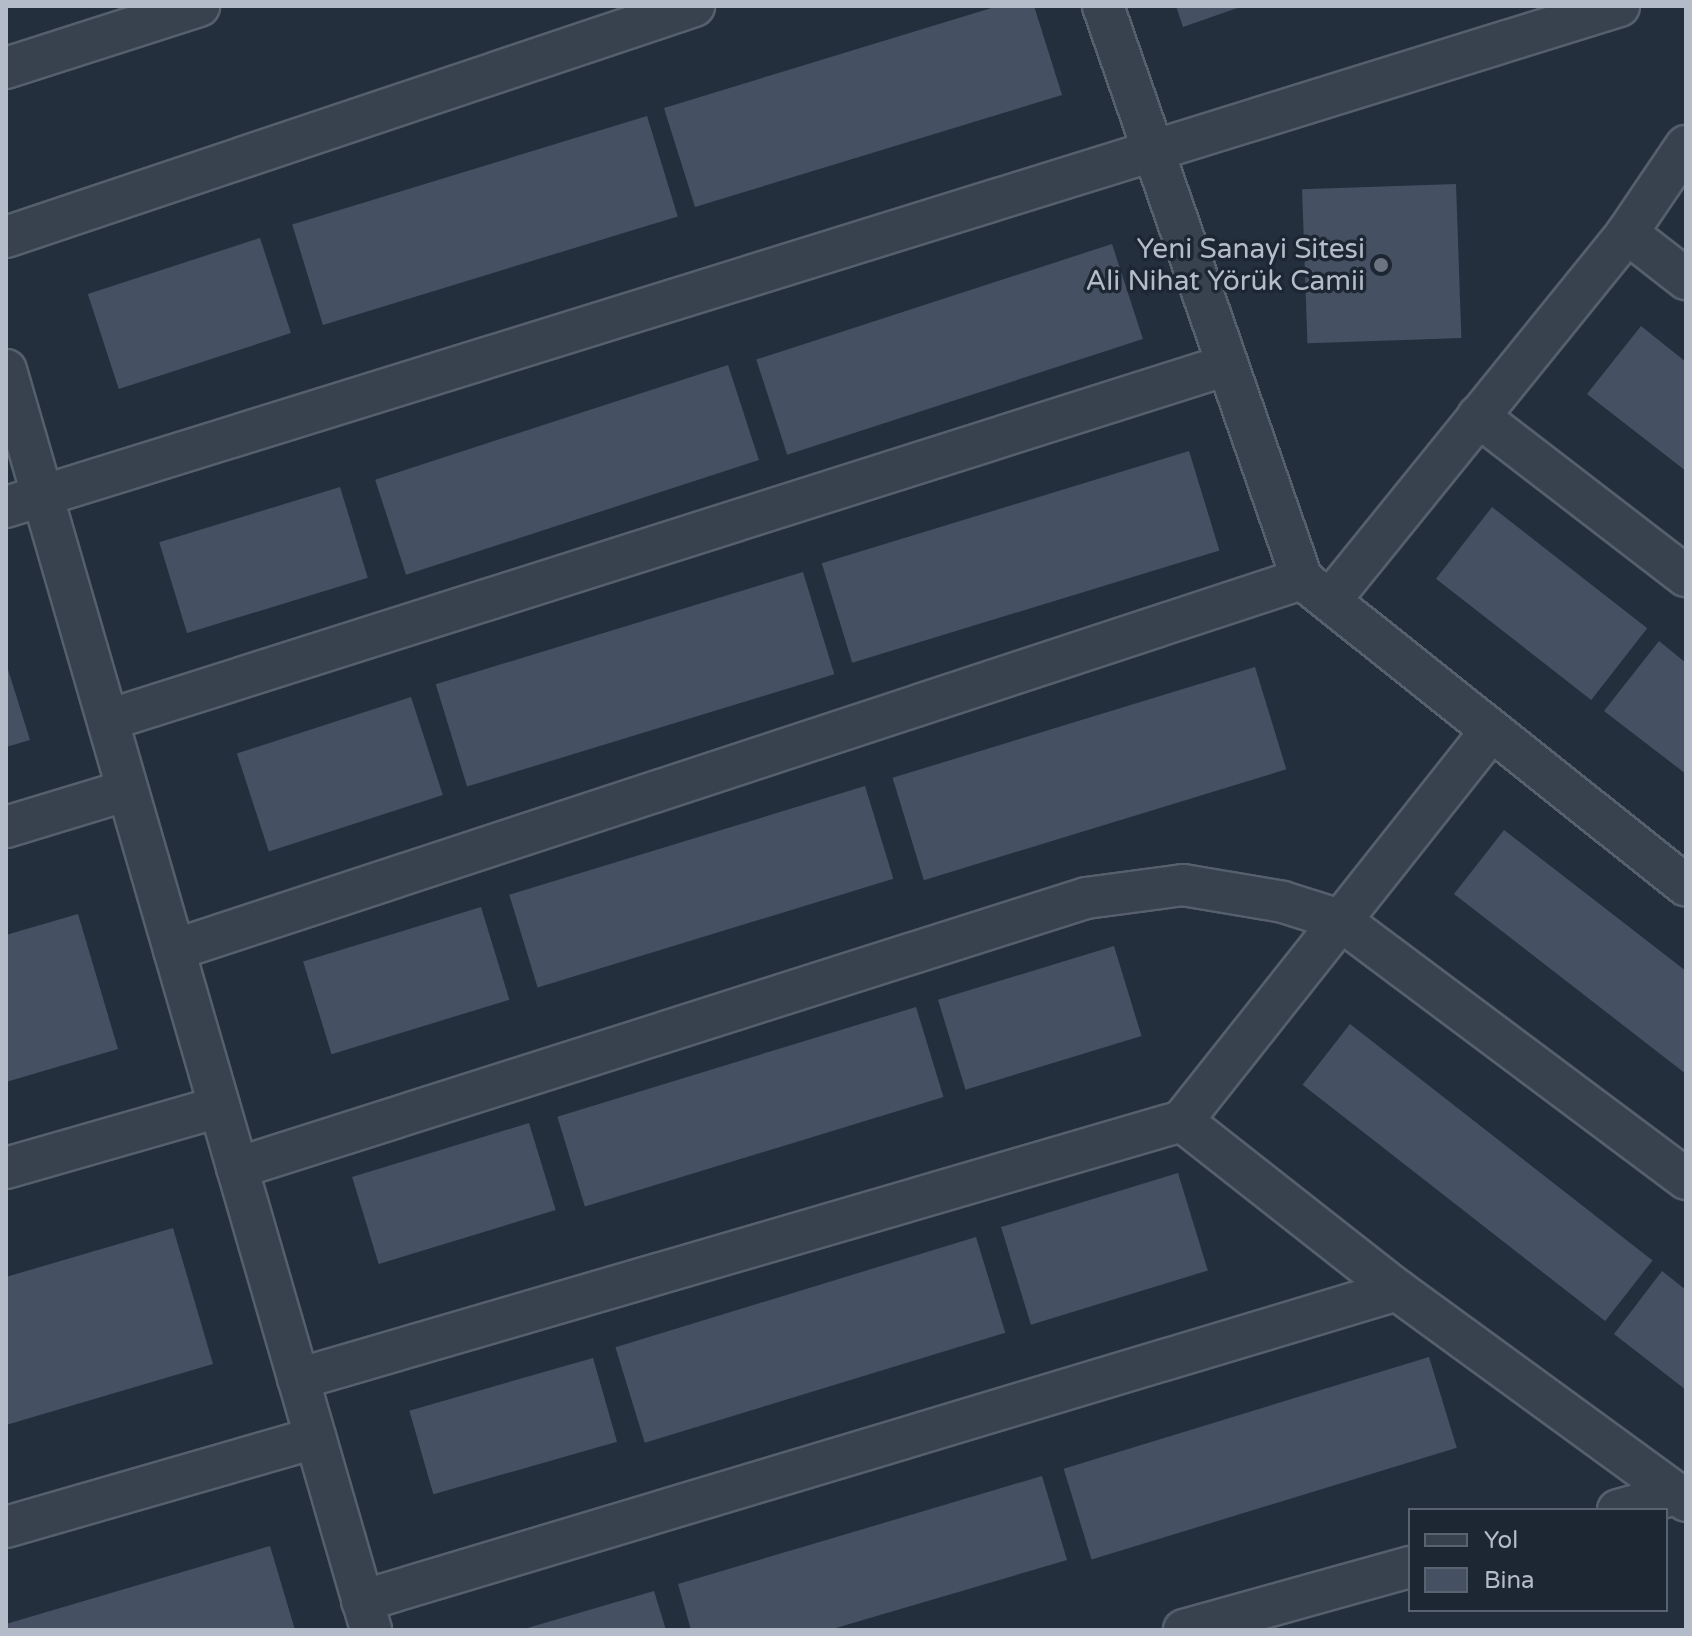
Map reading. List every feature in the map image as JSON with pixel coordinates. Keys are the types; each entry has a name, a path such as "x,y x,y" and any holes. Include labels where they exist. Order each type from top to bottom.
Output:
{"street":[{"path":"6,68 199,6"},
{"path":"6,237 694,6"},
{"path":"1103,6 1227,365 1316,589 1686,885"},
{"path":"24,502 1619,6"},
{"path":"174,950 1316,589 1478,416 1627,233 1686,146"},
{"path":"1627,233 1686,279"},
{"path":"108,720 1227,365"},
{"path":"6,370 24,502 108,720 367,1615 1397,1290"},
{"path":"1478,416 1686,576"},
{"path":"298,1379 1182,1121 1491,731"},
{"path":"6,827 128,790"},
{"path":"237,1168 1086,898 1183,885 1283,902 1340,920 1686,1179"},
{"path":"6,1168 219,1107"},
{"path":"1182,1121 1397,1290 1681,1498"},
{"path":"6,1527 315,1438"},
{"path":"1628,1508 1681,1498"},
{"path":"1184,1630 1408,1568"}],"building":[{"path":"998,6 1034,6 1062,95 695,207 664,108"},
{"path":"1176,6 1243,6 1183,27"},
{"path":"647,116 678,216 323,325 292,224"},
{"name":"Yeni Sanayi Sitesi Ali Nihat Yörük Camii","path":"1456,184 1461,338 1307,343 1302,189"},
{"path":"260,238 291,333 119,389 88,294"},
{"path":"1112,244 1143,339 787,455 756,360"},
{"path":"1641,326 1686,362 1686,471 1587,394"},
{"path":"728,365 759,460 406,575 375,480"},
{"path":"1189,451 1219,550 852,663 822,563"},
{"path":"340,487 368,578 187,633 159,542"},
{"path":"1492,507 1647,628 1591,700 1436,579"},
{"path":"803,572 834,674 467,787 436,684"},
{"path":"1659,641 1686,663 1686,774 1604,711"},
{"path":"6,663 30,740 6,747"},
{"path":"1255,667 1286,769 924,880 893,778"},
{"path":"411,697 443,795 269,852 237,754"},
{"path":"865,786 893,879 538,988 509,895"},
{"path":"1504,830 1686,971 1686,1074 1454,894"},
{"path":"481,907 509,1000 331,1054 303,961"},
{"path":"78,914 118,1049 6,1082 6,935"},
{"path":"1114,946 1141,1036 966,1090 938,1000"},
{"path":"916,1007 943,1097 585,1207 557,1117"},
{"path":"1350,1024 1653,1260 1605,1321 1303,1085"},
{"path":"529,1123 556,1210 379,1264 352,1177"},
{"path":"1178,1173 1208,1271 1031,1325 1001,1227"},
{"path":"173,1228 213,1364 6,1425 6,1277"},
{"path":"976,1237 1005,1333 645,1443 615,1347"},
{"path":"1662,1271 1686,1290 1686,1390 1614,1334"},
{"path":"1429,1357 1457,1448 1091,1560 1064,1469"},
{"path":"593,1358 617,1442 433,1494 409,1411"},
{"path":"1042,1476 1067,1560 829,1630 691,1630 678,1584"},
{"path":"270,1546 295,1630 6,1630 6,1624"},
{"path":"654,1591 666,1630 524,1629"}],"place":[{"name":"Yeni Sanayi Sitesi Ali Nihat Yörük Camii","path":"1381,265"}]}
